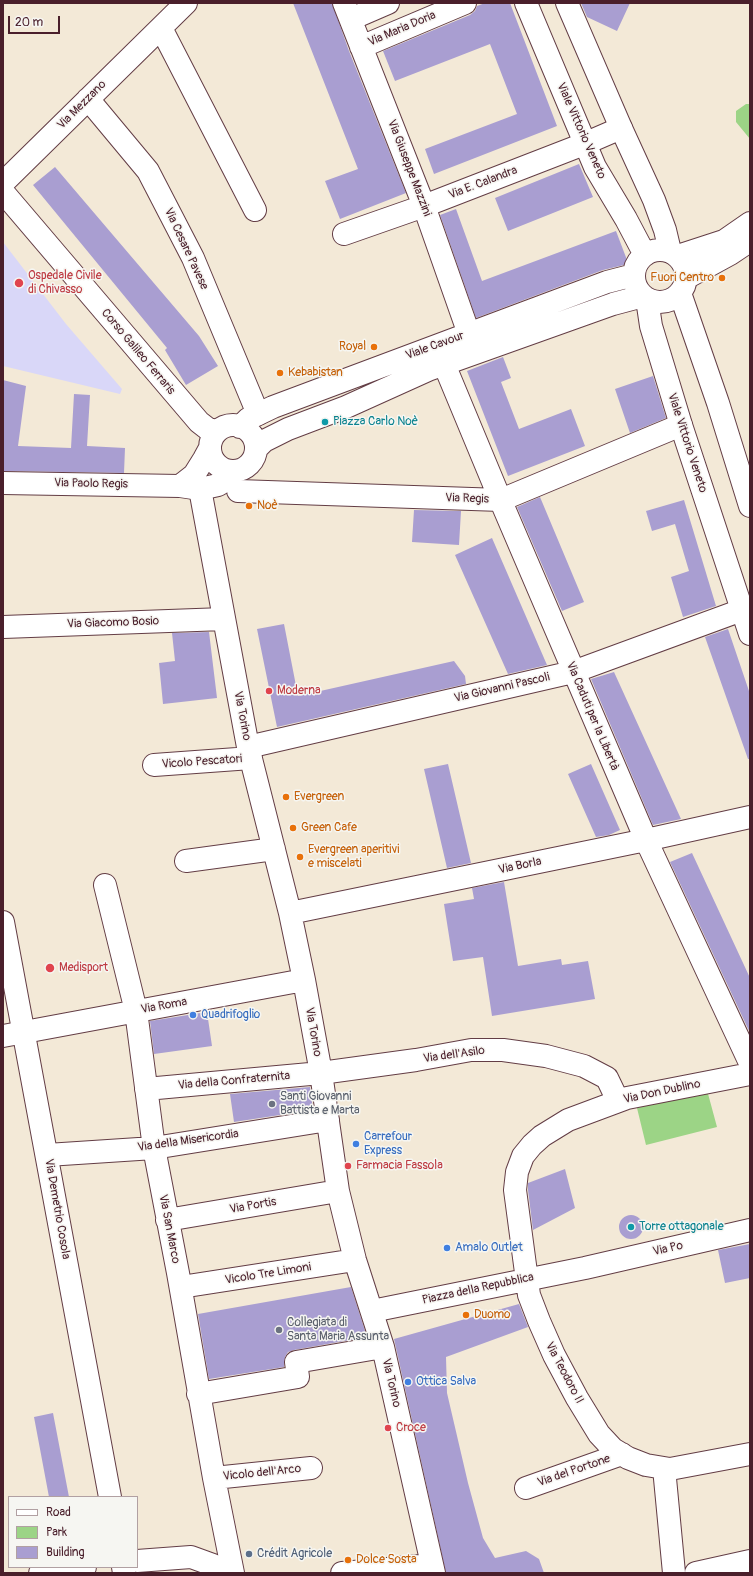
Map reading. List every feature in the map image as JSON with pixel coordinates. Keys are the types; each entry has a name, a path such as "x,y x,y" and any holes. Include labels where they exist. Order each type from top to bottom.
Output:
{"street":[{"name":"Via Mezzano","path":"3,183 186,3"},
{"path":"348,11 388,3"},
{"name":"Via Maria Doria","path":"362,47 465,3"},
{"name":"Viale Vittorio Veneto","path":"526,3 584,144 595,167 645,254"},
{"path":"567,3 654,200 674,254 686,270 683,286 750,506"},
{"name":"Via Giuseppe Mazzini","path":"348,11 424,206 469,334"},
{"path":"161,28 255,210"},
{"name":"Via Cesare Pavese","path":"88,100 148,171 193,258 258,414"},
{"name":"Via E. Calandra","path":"344,234 424,206 584,144 621,128"},
{"name":"Corso Galileo Ferraris","path":"3,192 199,422 208,429 214,440"},
{"path":"750,223 724,242 674,254 662,250 645,254 636,267 634,275 635,283 638,290 645,298 656,302 665,302 673,299 683,286 750,241"},
{"name":"Viale Cavour","path":"240,427 248,419 273,407 607,282 634,275"},
{"name":"Viale Vittorio Veneto","path":"645,298 651,326 681,425 744,599 750,634"},
{"name":"Viale Cavour","path":"256,449 264,441 288,429 346,407 428,370 613,304 645,298"},
{"name":"Via Caduti per la Libertà","path":"444,364 573,672 646,840 750,1063"},
{"name":"Via Regis","path":"236,481 501,500 681,425"},
{"path":"190,487 194,475 214,440 228,426 240,427 247,430 252,435 256,449 252,462 241,470 236,481 227,471 214,463 211,456 214,440"},
{"name":"Via Paolo Regis","path":"3,483 190,487 218,485 228,479 236,481"},
{"name":"Via Torino","path":"190,487 224,619 249,752 290,913 321,1073 338,1191 354,1260 383,1347 433,1569"},
{"name":"Via Giovanni Pascoli","path":"249,752 573,672 744,599"},
{"name":"Via Giacomo Bosio","path":"3,627 224,619"},
{"name":"Vicolo Pescatori","path":"154,765 249,752"},
{"name":"Via Borla","path":"290,913 646,840 750,817"},
{"path":"186,861 274,849"},
{"name":"Via San Marco","path":"105,885 136,1011 154,1148 181,1287 198,1394 233,1573"},
{"name":"Via Demetrio Cosola","path":"3,922 110,1496"},
{"name":"Via Roma","path":"3,1036 304,980"},
{"name":"Via dell'Asilo","path":"321,1073 416,1060 471,1050 503,1050 546,1056 584,1066 607,1078 618,1101"},
{"name":"Via della Confraternita","path":"146,1089 321,1073"},
{"name":"Via Don Dublino","path":"526,1279 515,1190 517,1172 523,1156 532,1145 542,1136 568,1120 627,1098 750,1074"},
{"name":"Via della Misericordia","path":"47,1155 154,1148 328,1120"},
{"name":"Via Portis","path":"167,1220 338,1191"},
{"name":"Via Po","path":"585,1268 750,1230"},
{"name":"Vicolo Tre Limoni","path":"181,1287 354,1260"},
{"name":"Piazza della Repubblica","path":"372,1311 585,1268"},
{"name":"Via Teodoro II","path":"526,1279 529,1295 554,1355 577,1398 599,1434 613,1449 646,1465 670,1469 750,1454"},
{"path":"198,1394 298,1377 296,1362 383,1347"},
{"name":"Via del Portone","path":"526,1488 622,1454"},
{"name":"Vicolo dell'Arco","path":"214,1478 311,1468"},
{"path":"664,1468 674,1573"},
{"path":"138,1561 191,1557 213,1565 226,1573"},
{"path":"696,1573 739,1566"},
{"path":"40,1573 78,1568"},
{"path":"342,1573 433,1569"}],"shaded area":[{"name":"Ospedale Civile di Chivasso","path":"3,242 66,324 122,389 120,394 3,366"}],"green space":[{"path":"746,104 750,104 750,139 736,122 736,111"},
{"path":"707,1090 717,1127 646,1145 637,1108"}],"building":[{"path":"293,3 332,3 349,51 406,193 340,219 325,181 358,169"},
{"path":"485,3 510,3 557,126 434,174 425,149 517,114 490,44 395,81 383,51 470,15 475,11 477,6"},
{"path":"581,3 630,3 617,31 587,17"},
{"path":"579,164 593,197 508,231 495,198"},
{"path":"55,167 199,336 218,366 186,385 165,350 167,348 33,185"},
{"path":"456,209 482,281 616,231 627,260 624,265 603,270 476,318 440,215"},
{"path":"503,357 511,378 501,382 519,429 571,409 585,446 508,476 467,371"},
{"path":"653,376 666,418 630,433 615,389"},
{"path":"3,380 26,386 18,446 71,448 74,394 90,395 87,446 125,448 124,473 3,471"},
{"path":"540,497 584,602 562,611 517,507"},
{"path":"684,500 716,606 683,617 671,577 689,571 675,524 652,531 646,511"},
{"path":"414,510 461,511 459,545 412,542"},
{"path":"492,538 547,665 508,674 455,555"},
{"path":"284,624 298,696 454,661 465,676 466,684 277,727 257,629"},
{"path":"728,629 750,694 750,759 748,759 705,637"},
{"path":"209,632 217,698 163,704 159,663 175,661 172,633"},
{"path":"614,672 681,819 653,825 591,679"},
{"path":"448,764 471,863 447,868 424,769"},
{"path":"591,764 620,830 609,835 596,837 568,774"},
{"path":"692,853 750,978 750,1033 670,862"},
{"path":"504,882 518,966 561,959 562,965 588,961 595,999 492,1016 483,957 453,961 444,904 474,899 472,888"},
{"path":"207,1012 212,1046 154,1054 150,1021"},
{"path":"310,1087 313,1110 234,1122 230,1094"},
{"path":"565,1169 575,1208 533,1230 528,1183"},
{"name":"Torre ottagonale","path":"626,1215 636,1215 643,1222 643,1232 636,1239 626,1239 619,1232 619,1222"},
{"path":"750,1244 750,1278 725,1283 718,1250"},
{"name":"Collegiata di Santa Maria Assunta","path":"351,1287 367,1337 288,1352 285,1357 284,1367 209,1379 198,1314"},
{"path":"519,1304 528,1327 446,1357 447,1393 468,1483 483,1538 495,1558 526,1551 539,1559 544,1573 446,1573 394,1339"},
{"path":"53,1413 69,1496 49,1496 34,1417"}],"place":[{"name":"Fuori Centro","path":"722,278"},
{"name":"Ospedale Civile di Chivasso","path":"19,283"},
{"name":"Royal","path":"374,347"},
{"name":"Kebabistan","path":"280,373"},
{"name":"Piazza Carlo Noè","path":"325,422"},
{"name":"Noè","path":"249,506"},
{"name":"Moderna","path":"269,691"},
{"name":"Evergreen","path":"286,797"},
{"name":"Green Cafe","path":"293,828"},
{"name":"Evergreen aperitivi e miscelati","path":"300,857"},
{"name":"Medisport","path":"50,968"},
{"name":"Quadrifoglio","path":"193,1015"},
{"name":"Santi Giovanni Battista e Marta","path":"272,1104"},
{"name":"Carrefour Express","path":"356,1144"},
{"name":"Farmacia Fassola","path":"348,1166"},
{"name":"Torre ottagonale","path":"631,1227"},
{"name":"Amalo Outlet","path":"447,1248"},
{"name":"Duomo","path":"466,1315"},
{"name":"Collegiata di Santa Maria Assunta","path":"279,1330"},
{"name":"Ottica Salva","path":"408,1382"},
{"name":"Croce","path":"388,1428"},
{"name":"Crédit Agricole","path":"249,1554"},
{"name":"Dolce Sosta","path":"348,1560"}]}
